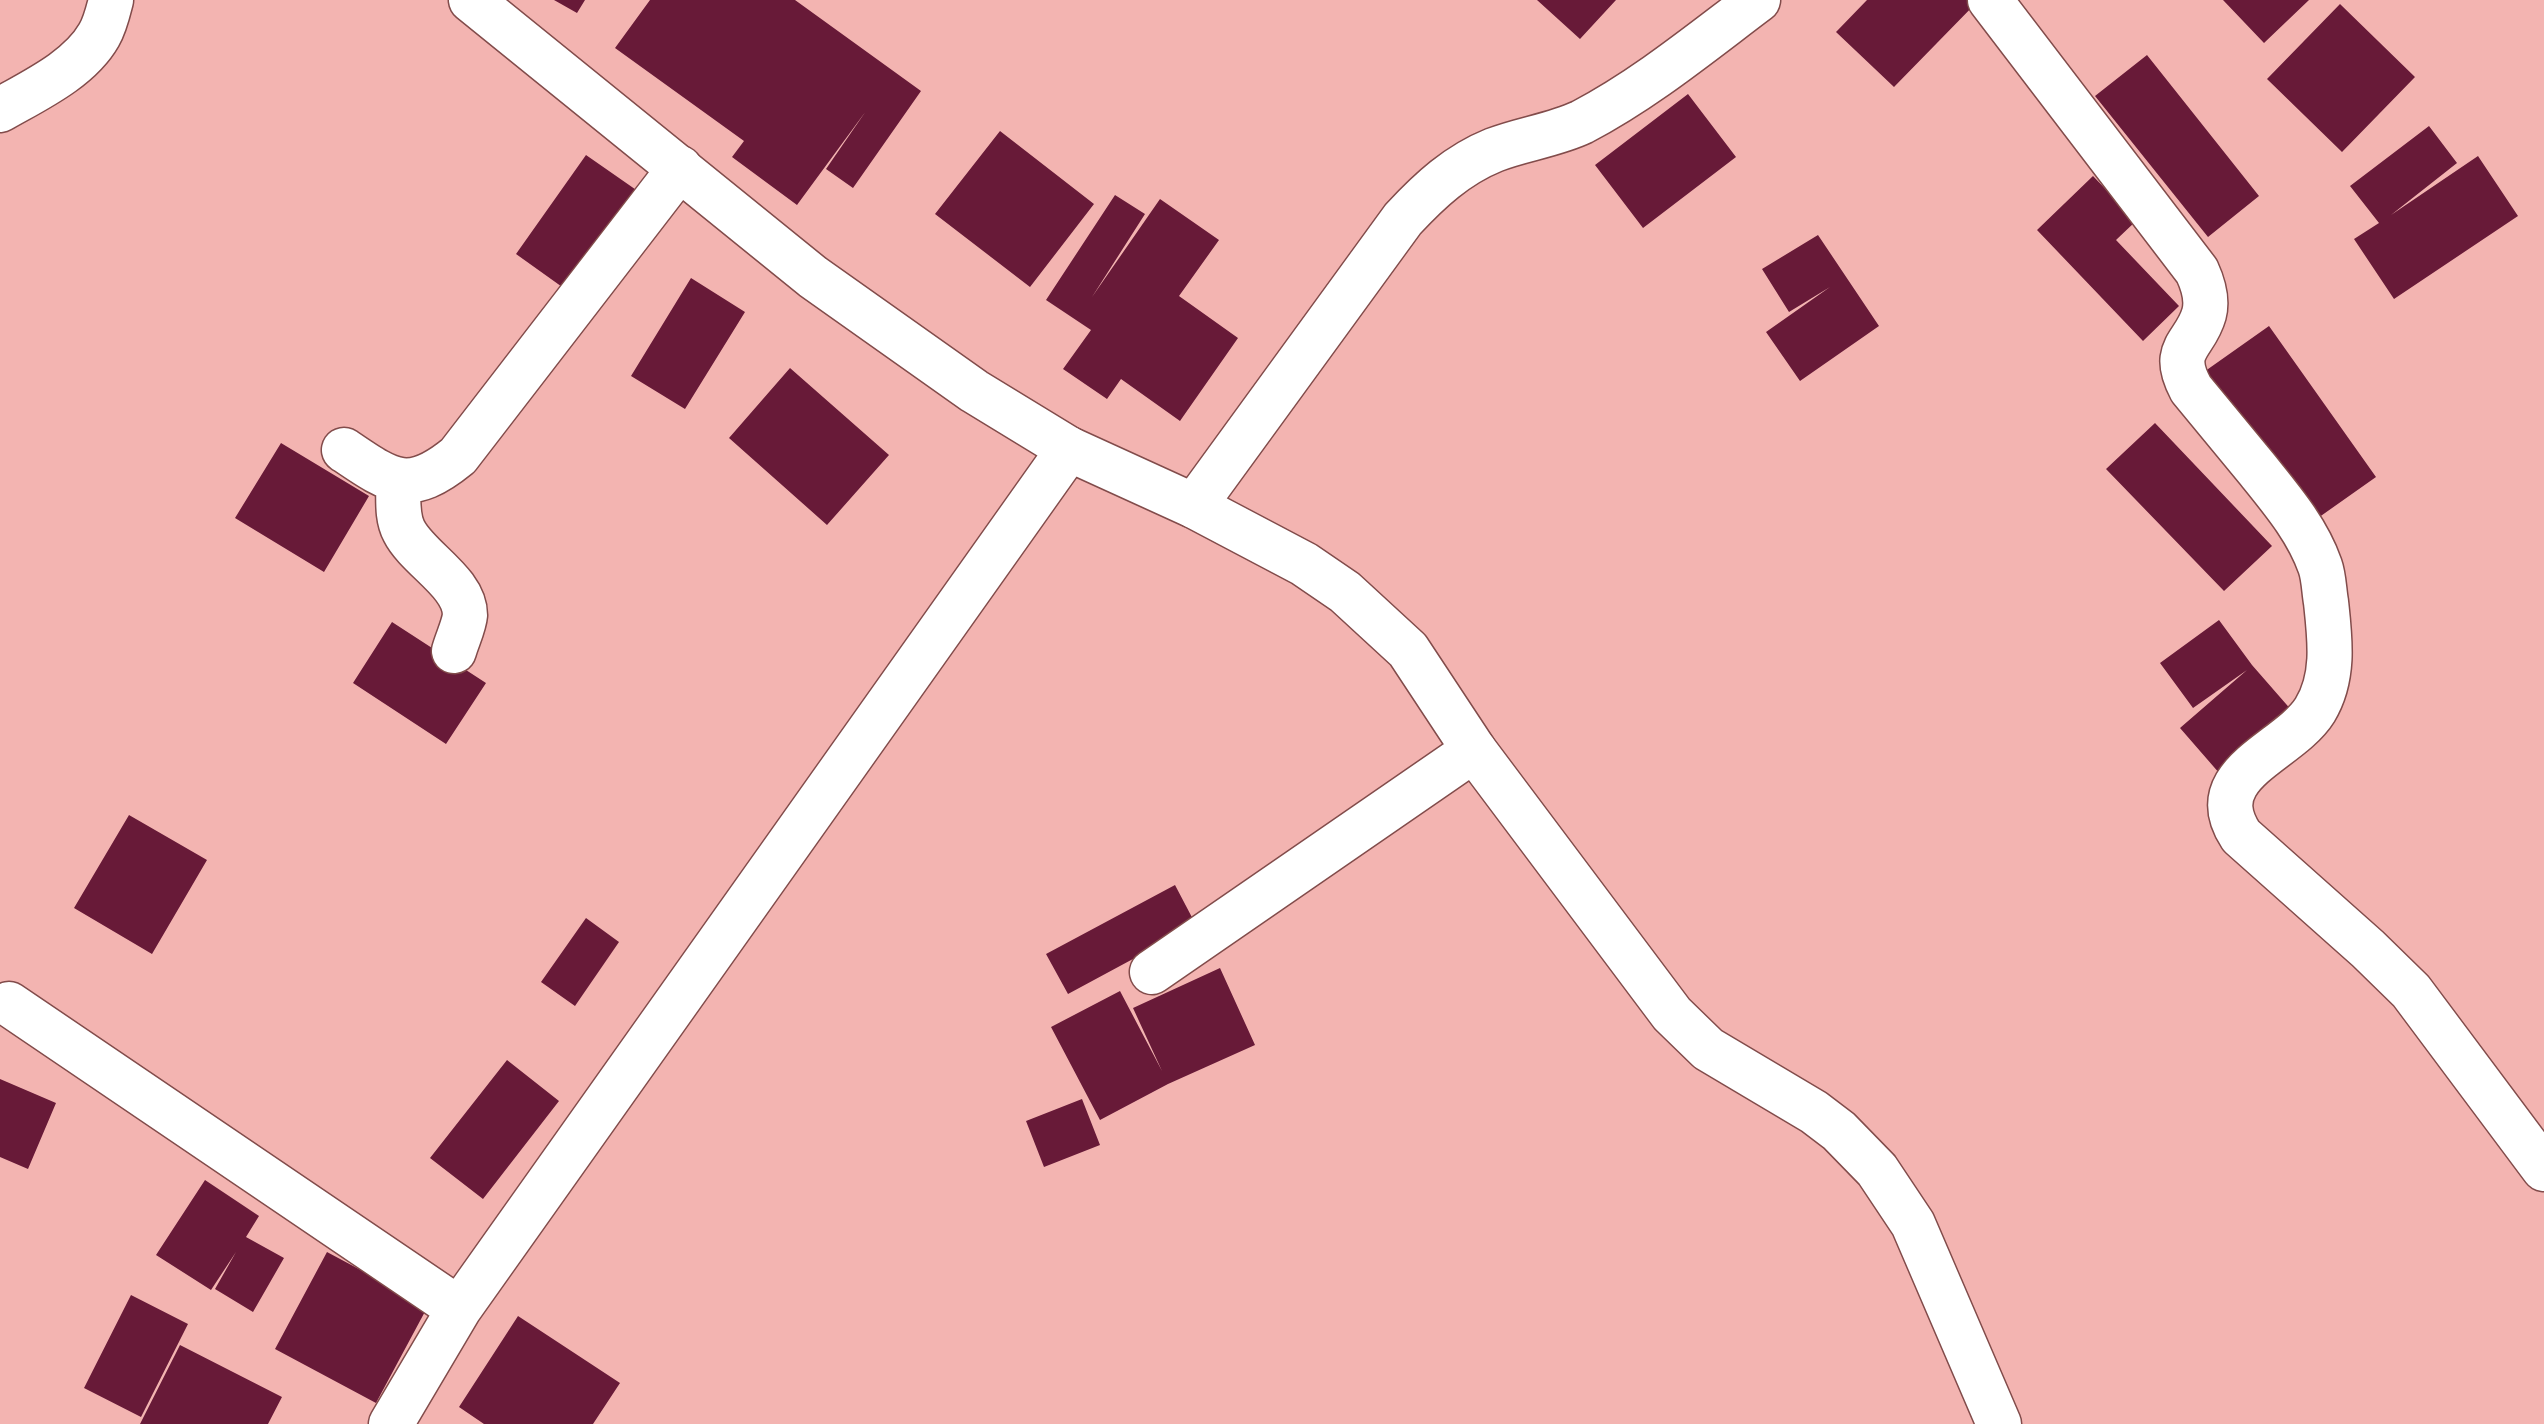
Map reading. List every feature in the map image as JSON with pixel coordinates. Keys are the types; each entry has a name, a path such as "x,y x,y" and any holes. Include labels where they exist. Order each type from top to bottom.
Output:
{"street":[{"path":"0,110 45,84 90,49 103,28 111,0"},
{"path":"471,0 813,277 974,391 1069,449 1194,506 1304,564 1371,614 1408,650 1474,750 1672,1014 1708,1049 1814,1112 1839,1131 1877,1170 1913,1224 1999,1424"},
{"path":"1194,506 1394,230 1428,191 1457,168 1494,150 1579,123 1633,91 1758,0"},
{"path":"1990,0 2197,271 2204,286 2205,313 2186,345 2182,366 2184,376 2191,389 2297,520 2322,570 2331,646 2323,695 2298,729 2238,779 2230,794 2232,822 2241,836 2411,991 2544,1169"},
{"path":"0,68 45,84"},
{"path":"344,450 398,481 420,480 439,471 458,456 680,168"},
{"path":"391,1424 459,1309 1069,449"},
{"path":"398,481 399,516 403,529 414,546 457,589 462,602 465,616 454,651"},
{"path":"1152,972 1474,750"},
{"path":"9,1004 459,1309"}],"building":[{"path":"554,0 585,0 577,13"},
{"path":"650,0 795,0 921,91 853,188 826,169 866,111 797,205 732,157 744,141 615,48"},
{"path":"1537,0 1616,0 1580,39"},
{"path":"1867,0 1979,0 1894,87 1836,32"},
{"path":"2223,0 2309,0 2264,43"},
{"path":"2340,4 2415,77 2342,152 2267,79"},
{"path":"2147,55 2259,196 2208,237 2095,96"},
{"path":"1688,94 1736,157 1643,228 1595,165"},
{"path":"2429,126 2457,163 2391,215 2478,156 2518,216 2394,299 2354,239 2379,223 2350,186"},
{"path":"1000,131 1094,204 1030,287 935,214"},
{"path":"586,155 642,194 572,294 516,254"},
{"path":"2093,176 2136,221 2116,240 2179,306 2143,341 2037,230"},
{"path":"1115,195 1145,214 1092,297 1160,199 1219,240 1179,296 1238,338 1180,421 1121,379 1107,399 1063,369 1091,330 1046,300"},
{"path":"1818,235 1879,326 1800,381 1766,332 1830,287 1789,312 1762,269"},
{"path":"691,278 745,312 685,409 631,376"},
{"path":"2269,326 2376,477 2308,525 2201,374"},
{"path":"790,368 889,455 827,525 729,438"},
{"path":"2155,423 2272,546 2224,591 2106,469"},
{"path":"281,443 369,496 324,572 235,518"},
{"path":"2219,620 2252,665 2293,712 2220,774 2180,728 2247,670 2193,708 2160,663"},
{"path":"392,622 486,683 446,744 353,683"},
{"path":"129,815 207,860 152,954 74,908"},
{"path":"1175,885 1196,925 1068,994 1046,954"},
{"path":"586,918 619,942 575,1006 541,982"},
{"path":"1220,968 1255,1045 1168,1084 1100,1120 1051,1027 1120,991 1162,1071 1133,1008"},
{"path":"507,1060 559,1101 483,1199 430,1158"},
{"path":"0,1079 56,1103 28,1169 0,1157"},
{"path":"1082,1099 1100,1145 1044,1167 1026,1121"},
{"path":"205,1180 259,1216 246,1237 284,1258 253,1312 215,1289 236,1252 211,1290 156,1255"},
{"path":"327,1252 428,1306 376,1403 275,1349"},
{"path":"131,1295 188,1324 141,1417 84,1388"},
{"path":"518,1316 620,1383 593,1424 484,1424 459,1407"},
{"path":"180,1345 282,1397 268,1424 140,1424"}]}
